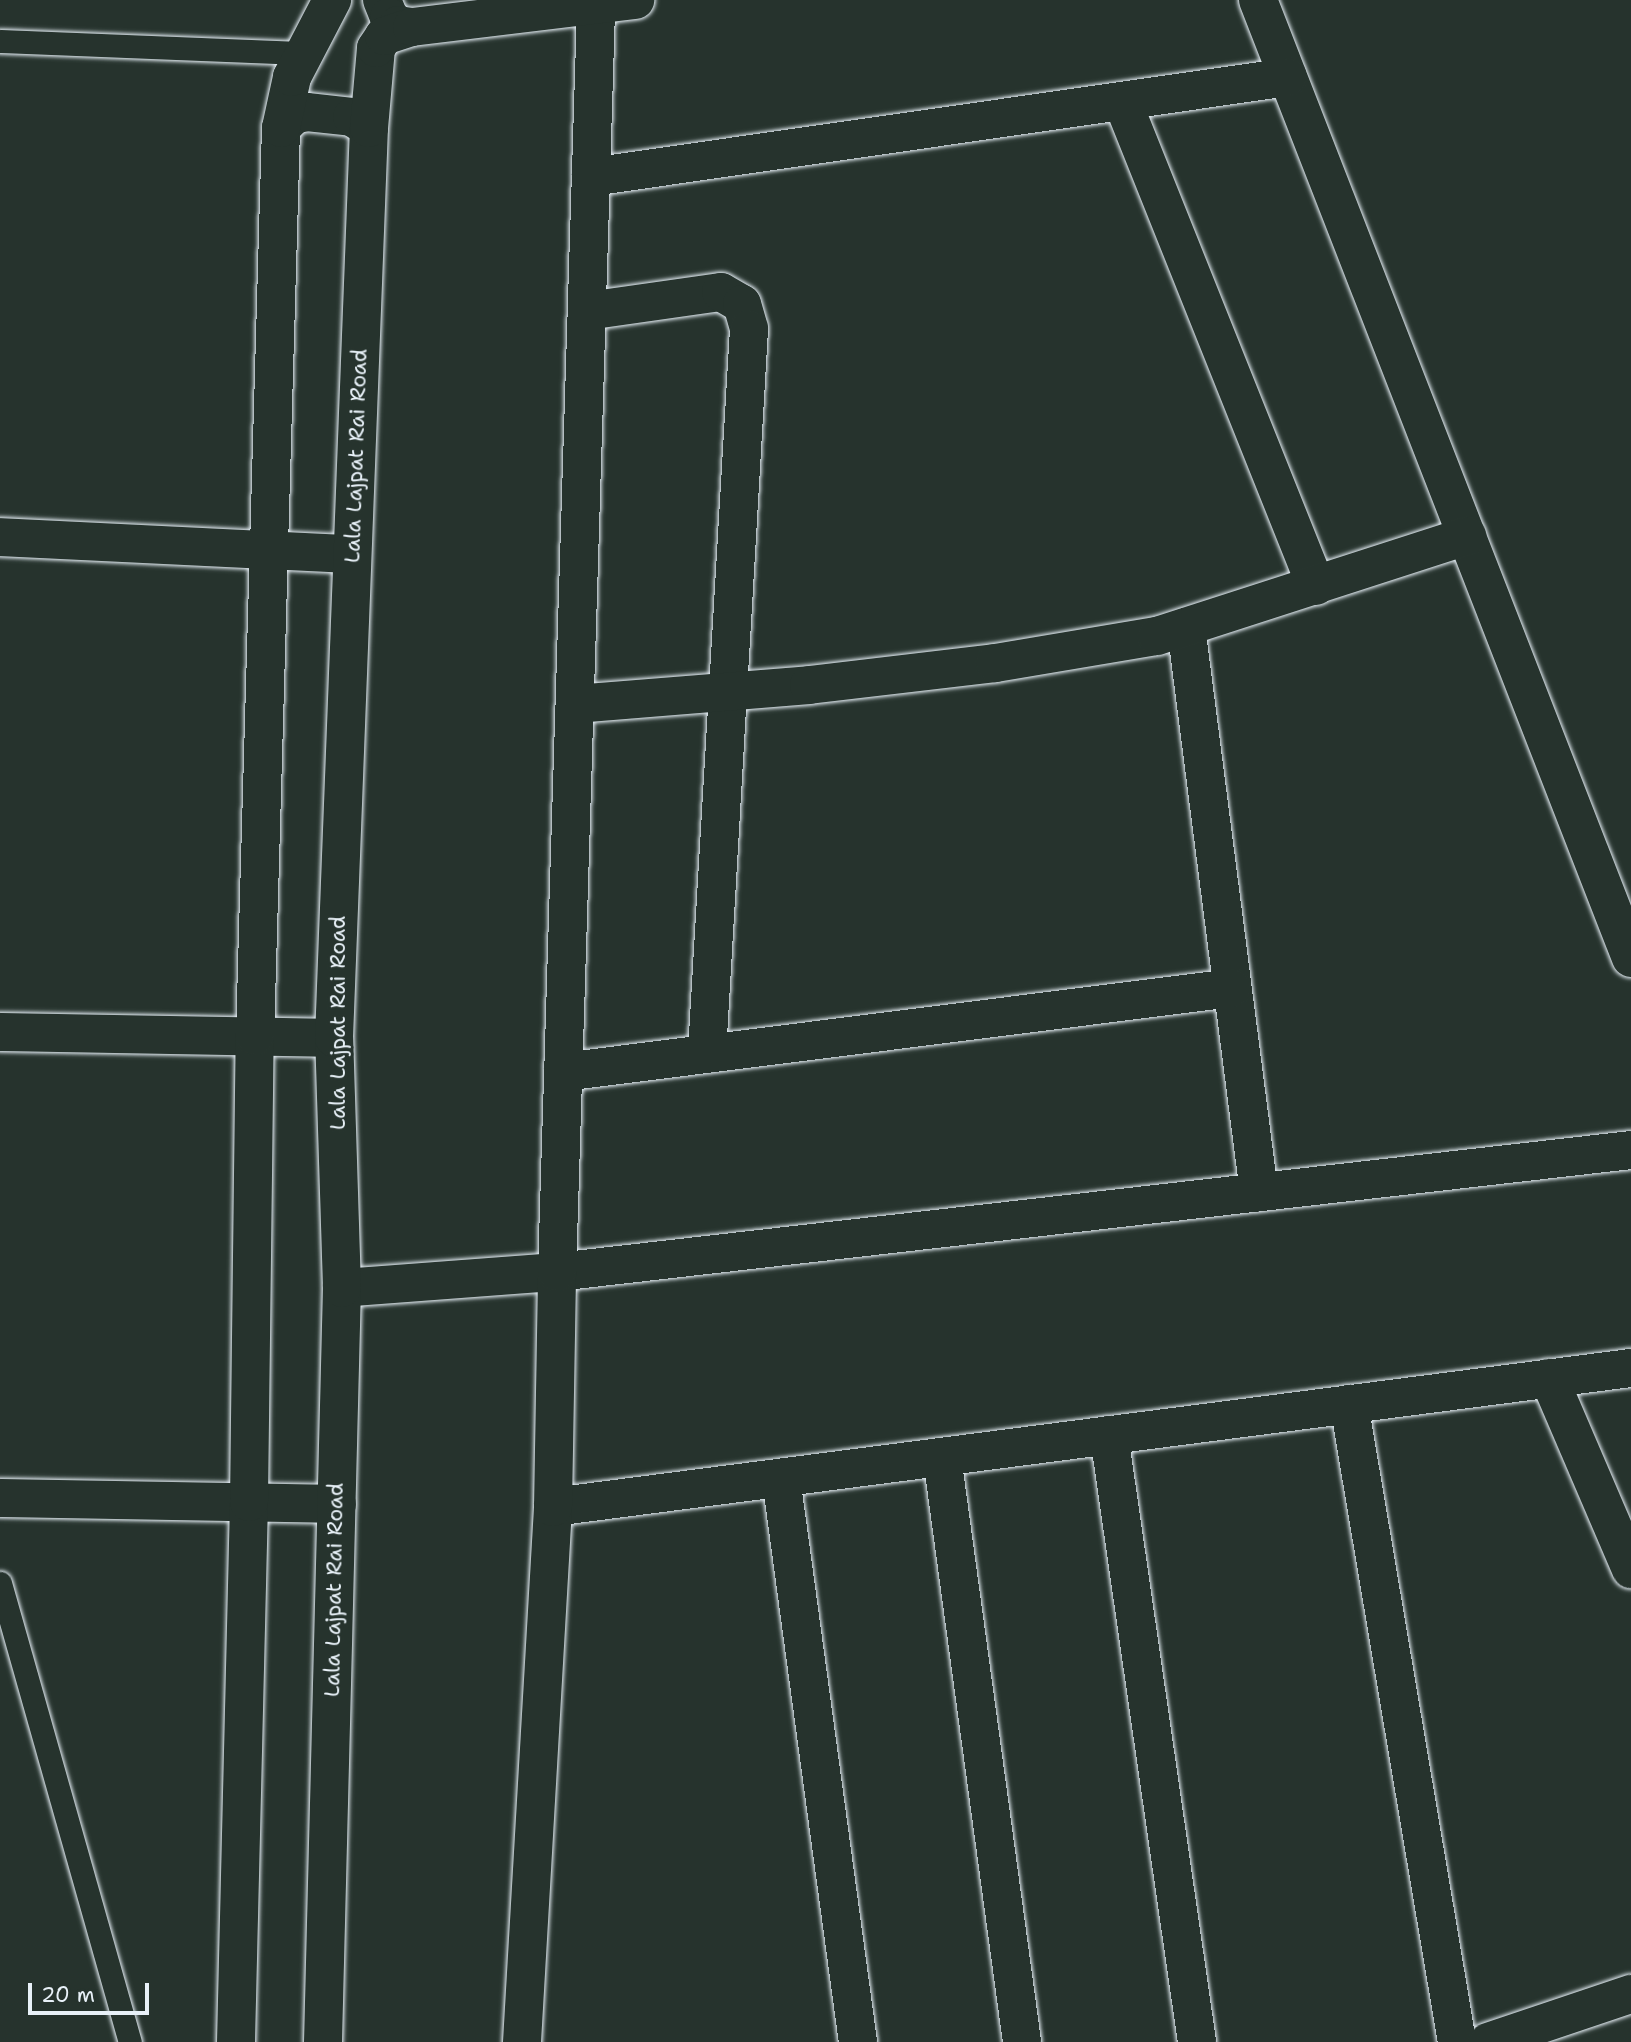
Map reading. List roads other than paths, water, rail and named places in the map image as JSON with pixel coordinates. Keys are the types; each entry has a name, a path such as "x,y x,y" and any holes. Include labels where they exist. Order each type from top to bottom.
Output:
{"street":[{"path":"236,2042 249,1502 255,1036 281,128 292,77 302,53 332,0"},
{"path":"382,0 390,17 398,25 412,27"},
{"name":"Lala Lajpat Rai Road","path":"323,2042 342,1288 334,1038 369,128 376,48 384,36 412,27 597,7 635,0"},
{"path":"1258,0 1631,958"},
{"path":"522,2042 553,1507 557,1272 597,7"},
{"path":"591,177 1123,103 1288,77"},
{"path":"1123,103 1316,586"},
{"path":"281,128 294,116 307,112 352,117 369,128"},
{"path":"587,311 721,292 742,304 748,330 707,1054"},
{"path":"575,704 727,692 995,663 1157,636 1467,536"},
{"path":"0,537 352,554"},
{"path":"1186,627 1259,1192"},
{"path":"563,1072 1232,988"},
{"path":"0,1032 334,1038"},
{"path":"342,1288 557,1272 1631,1150"},
{"path":"553,1507 1631,1367"},
{"path":"1549,1378 1631,1569"},
{"path":"1349,1404 1457,2042"},
{"path":"1109,1436 1197,2042"},
{"path":"942,1457 1022,2042"},
{"path":"781,1478 858,2042"},
{"path":"0,1498 337,1504"},
{"path":"1488,2042 1631,1994"}],"lane":[{"path":"0,41 302,53"},
{"path":"0,1583 130,2042"}]}
